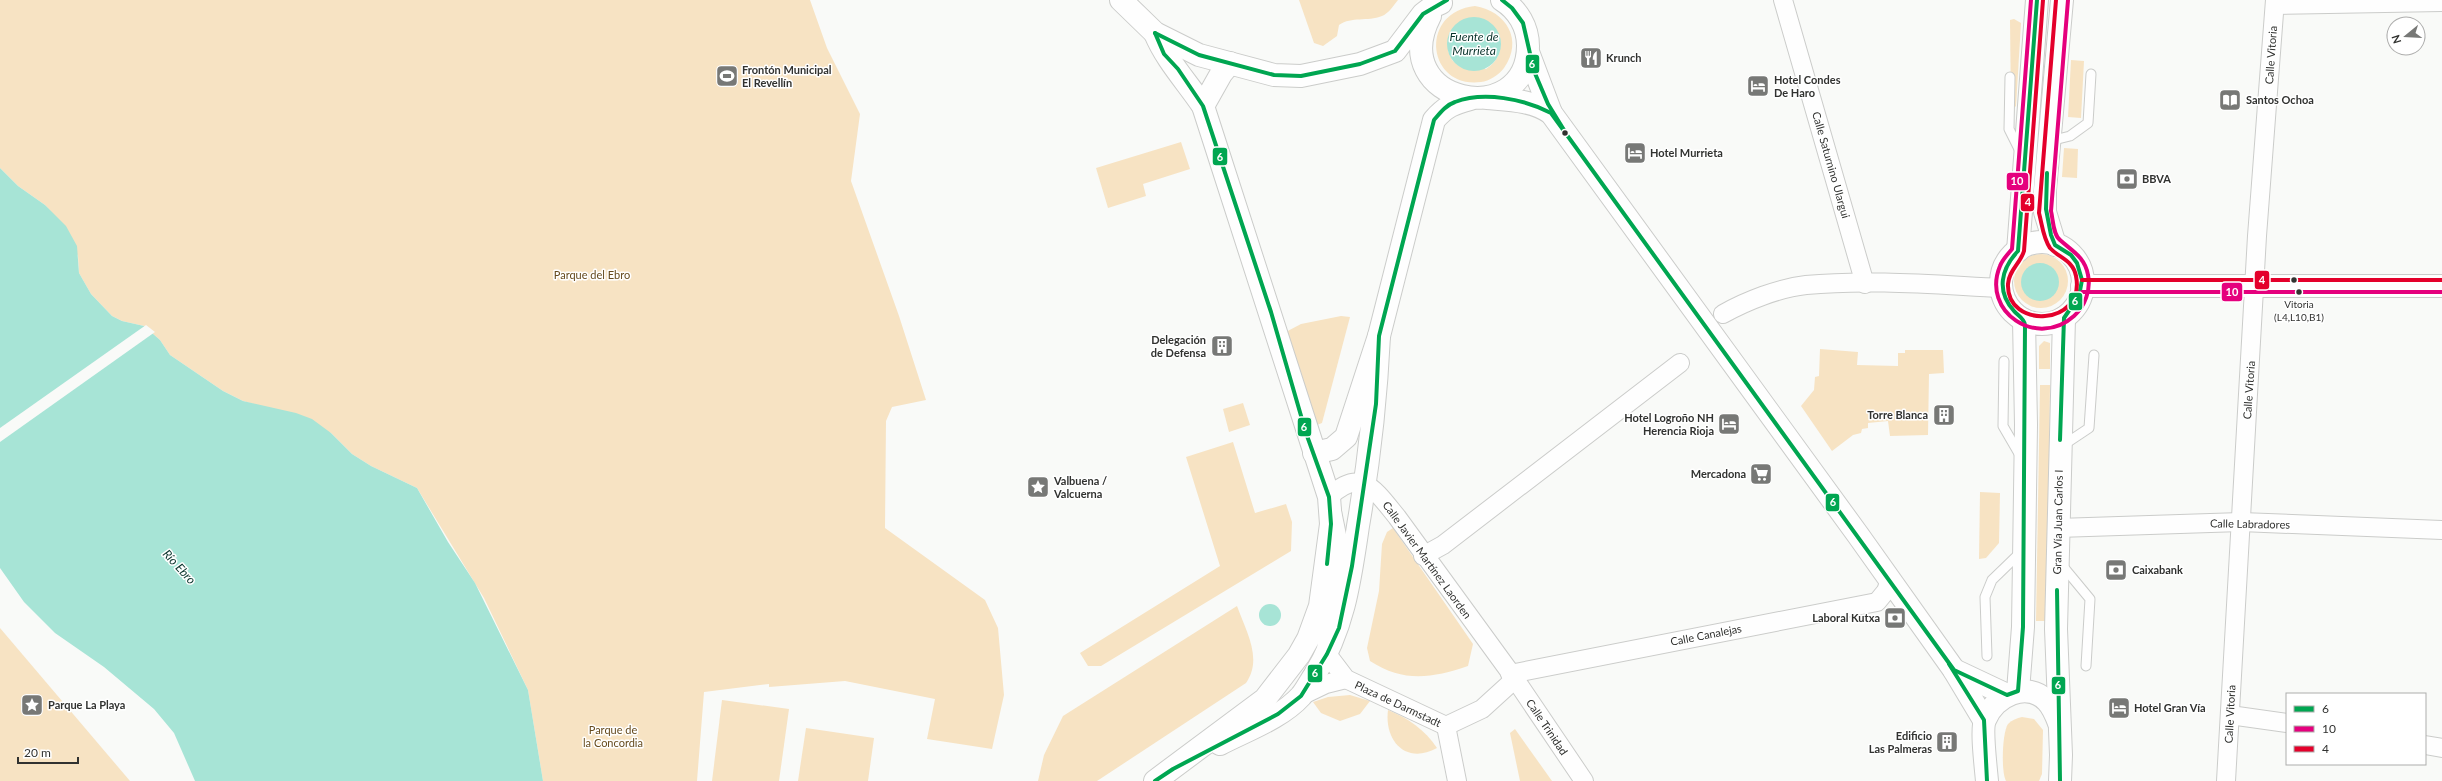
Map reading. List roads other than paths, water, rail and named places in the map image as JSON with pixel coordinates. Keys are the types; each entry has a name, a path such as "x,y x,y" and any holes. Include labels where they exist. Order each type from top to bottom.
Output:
{"main road":[{"path":"1121,0 1155,33 1199,55 1274,75 1301,76 1360,64 1395,51 1423,14 1432,7 1444,2"},
{"path":"1504,0 1513,9 1525,29 1528,52 1552,113 1954,670 1984,720 1987,781"},
{"path":"2018,250 2037,0"},
{"path":"2055,245 2045,212 2062,0"},
{"path":"1444,2 1431,15 1424,28 1421,43 1422,58 1429,74 1436,83 1458,96 1529,103 1541,106 1552,113"},
{"path":"1155,33 1164,54 1178,69 1203,106 1271,312 1329,497 1331,524 1320,606 1308,639 1299,655 1265,699 1230,723 1173,769 1155,781"},
{"path":"1314,453 1332,449 1346,437 1379,336 1434,120 1443,109 1456,102 1478,99 1506,89 1514,82 1525,65 1528,52"},
{"path":"1203,106 1221,74 1230,63"},
{"path":"2036,243 2055,245 2072,256 2082,275 2082,286 2077,304 2064,318 2044,324 2024,320 2015,314 2008,306 2001,288 2005,266 2018,250 2036,243"},
{"path":"2082,286 2256,284 2442,286"},
{"name":"Gran Vía Juan Carlos I","path":"2061,777 2056,629 2059,448 2064,318"},
{"path":"1984,720 1996,704 2012,693 2023,627 2026,466 2024,320"},
{"path":"1173,769 1278,714 1301,696 1327,654 1339,628 1352,566 1376,404 1379,336"},
{"path":"1954,670 2012,693 2037,694 2047,700 2060,726"}],"street":[{"name":"Calle Saturnino Ulargui","path":"1783,0 1865,284"},
{"path":"2275,3 2442,2"},
{"name":"Calle Vitoria","path":"2226,781 2258,236 2275,3"},
{"path":"1723,314 1775,293 1805,285 1865,284 2001,288"},
{"path":"1424,556 1449,540 1680,363"},
{"path":"1329,497 1339,487 1350,482 1365,483"},
{"name":"Calle Javier Martínez Laorden","path":"1365,483 1378,493 1397,517 1512,677"},
{"name":"Plaza de Darmstadt","path":"1329,497 1339,545 1333,587 1325,620 1324,634 1327,654 1346,679 1446,726 1482,709 1512,677"},
{"name":"Calle Labradores","path":"2058,528 2241,522 2442,530"},
{"name":"Calle Canalejas","path":"1512,677 1877,602 1886,591 1890,580"},
{"name":"Calle Trinidad","path":"1512,677 1584,781"},
{"path":"1301,696 1326,684 1346,679"},
{"path":"2230,715 2286,723"},
{"path":"1446,726 1456,781"},
{"path":"2426,745 2442,748"}],"lane":[{"path":"2050,141 2070,136 2088,123 2091,74"},
{"path":"2010,77 2009,129 2025,161"},
{"path":"2059,448 2089,428 2094,355"},
{"path":"2004,361 2003,426 2026,466"},
{"path":"1987,656 1986,597 1992,580 2024,550"},
{"path":"2057,558 2090,599 2086,666"}],"water":[{"name":"Fuente de Murrieta","path":"1474,17 1484,19 1493,25 1499,34 1501,44 1499,54 1493,63 1484,69 1474,71 1464,69 1455,63 1449,54 1447,44 1449,34 1455,25 1464,19"},
{"name":"Río Ebro","path":"0,168 18,186 45,205 66,226 77,246 79,273 91,294 112,316 122,321 144,326 160,340 170,355 223,391 243,401 296,413 312,419 331,433 352,454 371,466 417,488 448,542 475,583 528,690 543,781 195,781 174,733 154,709 104,667 55,633 24,602 0,568"},
{"path":"2036,263 2044,263 2051,266 2056,271 2059,282 2056,293 2051,298 2044,301 2036,301 2029,298 2024,293 2021,286 2021,278 2024,271 2029,266"},
{"path":"1270,604 1278,607 1281,615 1278,623 1270,626 1262,623 1259,615 1262,607"}],"place":[{"name":"Krunch","path":"1591,58"},
{"name":"Frontón Municipal El Revellín","path":"727,76"},
{"name":"Hotel Condes De Haro","path":"1758,86"},
{"name":"Santos Ochoa","path":"2230,100"},
{"name":"Hotel Murrieta","path":"1635,153"},
{"name":"BBVA","path":"2127,179"},
{"name":"Vitoria (L4,L10,B1)","path":"2299,292"},
{"name":"Delegación de Defensa","path":"1222,346"},
{"name":"Torre Blanca","path":"1944,415"},
{"name":"Hotel Logroño NH Herencia Rioja","path":"1729,424"},
{"name":"Mercadona","path":"1761,474"},
{"name":"Valbuena / Valcuerna","path":"1038,487"},
{"name":"Caixabank","path":"2116,570"},
{"name":"Laboral Kutxa","path":"1895,618"},
{"name":"Parque La Playa","path":"32,705"},
{"name":"Hotel Gran Vía","path":"2119,708"},
{"name":"Edificio Las Palmeras","path":"1947,742"}],"park label":[{"name":"Parque del Ebro","path":"592,275"},
{"name":"Parque de la Concordia","path":"613,736"}]}
